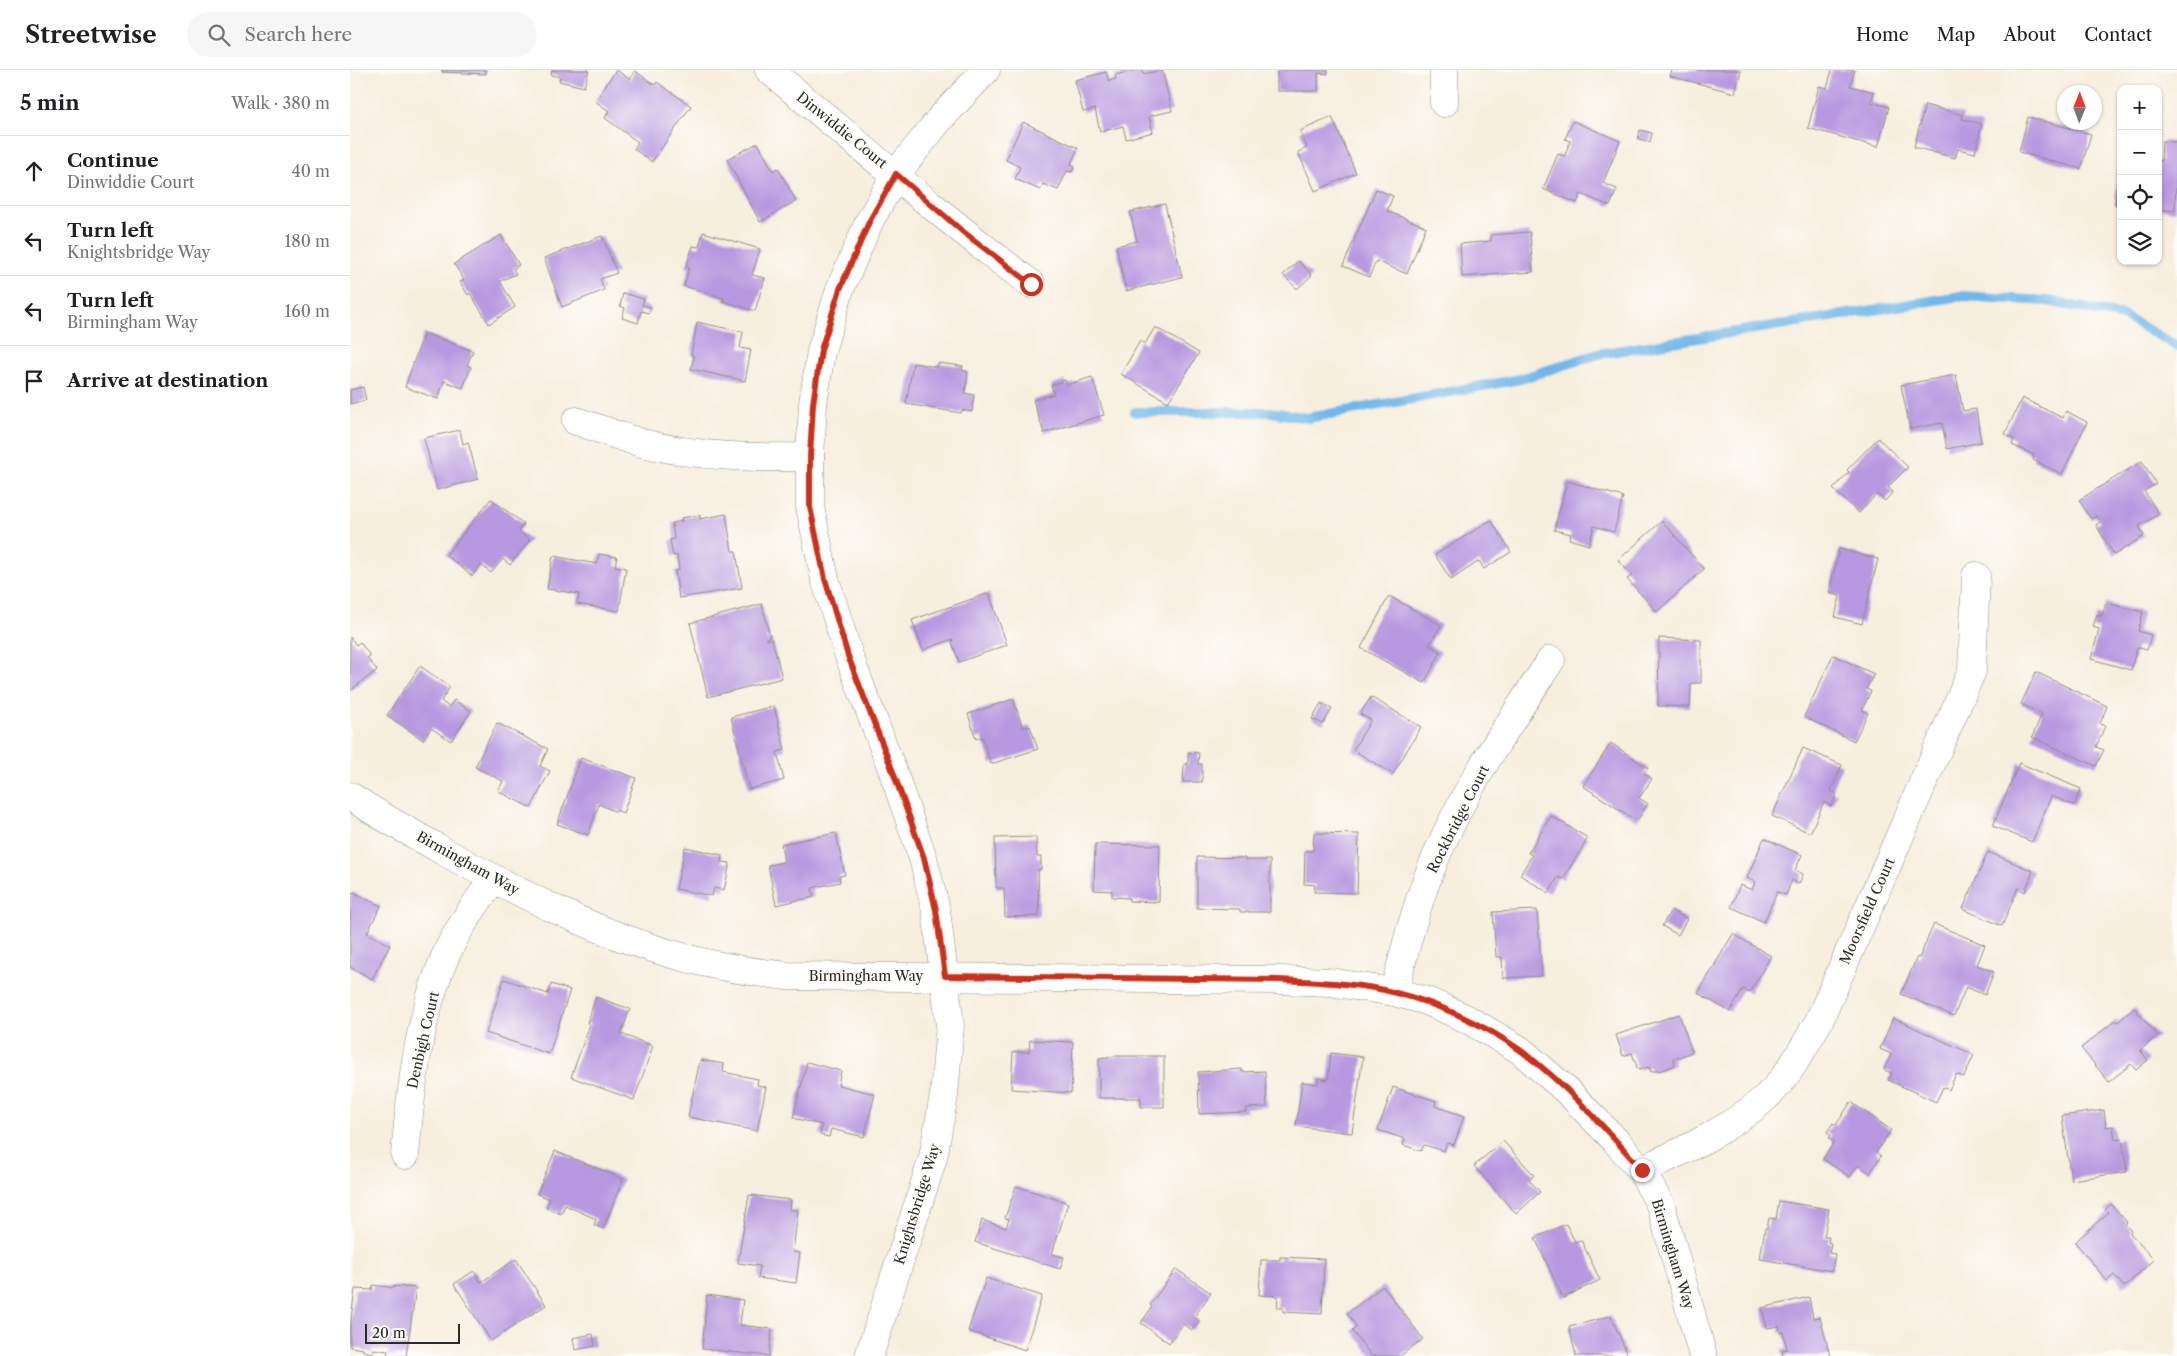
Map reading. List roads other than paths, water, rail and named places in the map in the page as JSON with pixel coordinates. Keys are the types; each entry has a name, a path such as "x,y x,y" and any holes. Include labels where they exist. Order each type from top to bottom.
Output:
{"street":[{"name":"Dinwiddie Court","path":"769,70 962,231 1031,284"},
{"name":"Knightsbridge Way","path":"869,1356 933,1158 944,1094 950,1025 936,910 924,858 848,656 825,579 810,507 813,404 821,350 840,289 865,230 896,174 938,120 986,70"},
{"path":"1444,70 1444,103"},
{"path":"576,421 642,443 704,454 756,458 810,457"},
{"name":"Moorsfield Court","path":"1642,1170 1676,1154 1721,1128 1764,1099 1794,1064 1819,1021 1972,671 1976,576"},
{"name":"Rockbridge Court","path":"1394,992 1404,952 1433,865 1463,803 1504,732 1551,660"},
{"name":"Birmingham Way","path":"350,796 494,879 623,938 686,958 735,969 787,976 945,976 1329,982 1394,992 1427,1001 1467,1019 1520,1050 1566,1090 1642,1170 1661,1206 1703,1356"},
{"name":"Denbigh Court","path":"405,1155 411,1085 427,1011 445,957 467,917 494,879"}],"waterway":[{"path":"1135,412 1270,412 1308,418 1520,379 1598,354 1961,296 2048,301 2123,316 2177,346"}]}
